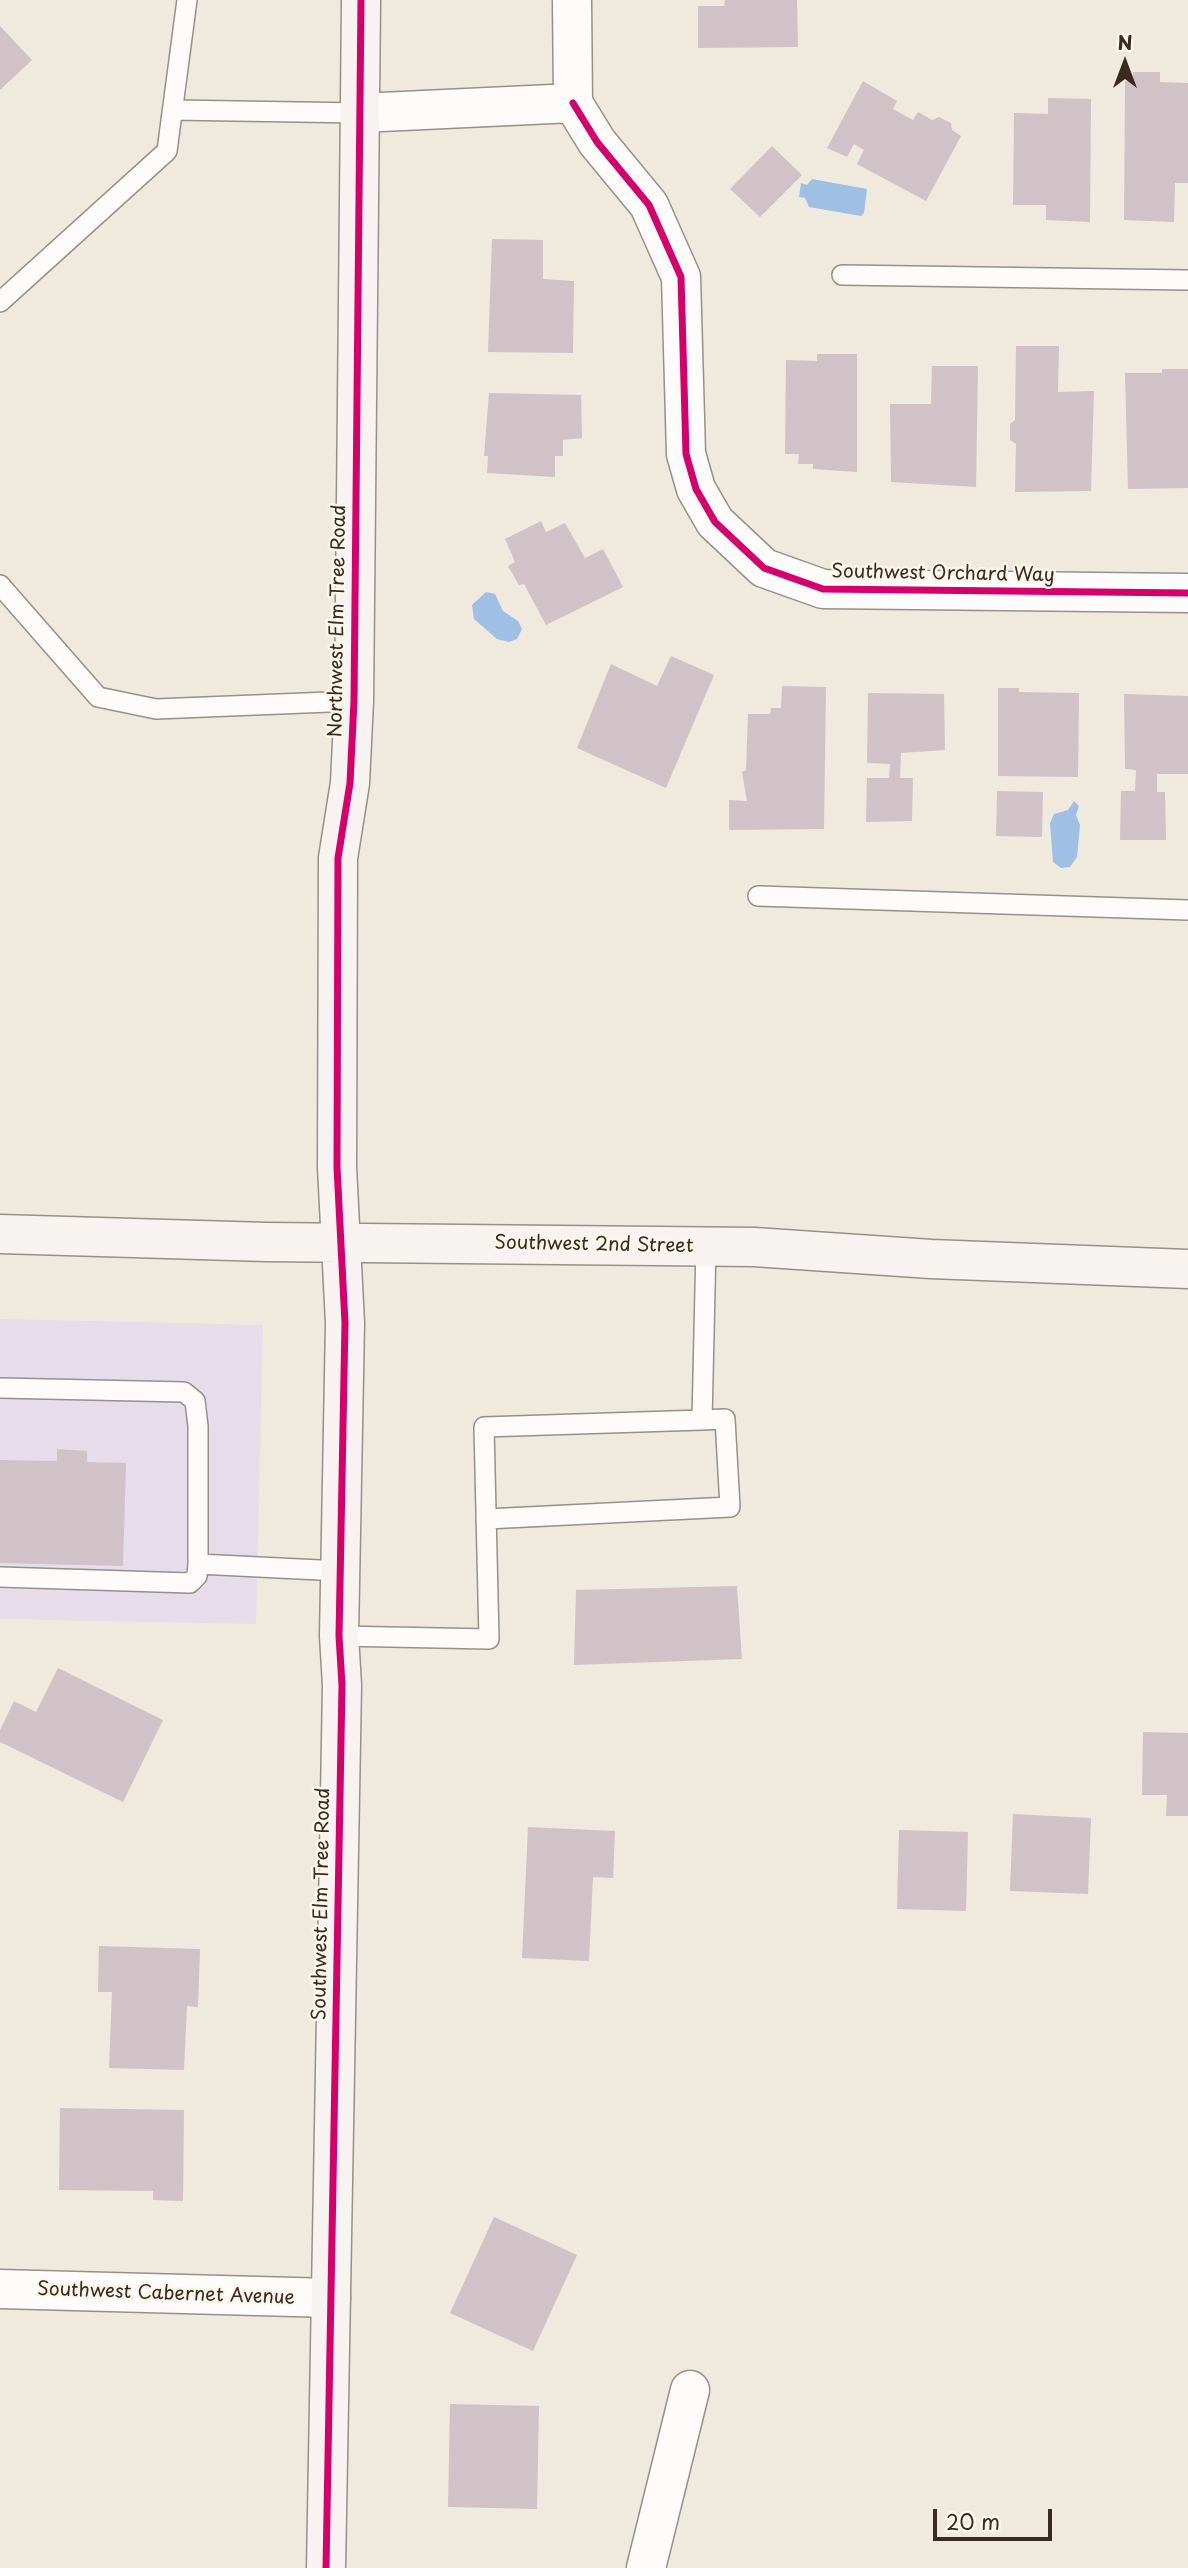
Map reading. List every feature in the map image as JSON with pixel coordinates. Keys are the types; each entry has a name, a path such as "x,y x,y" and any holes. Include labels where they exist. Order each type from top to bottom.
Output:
{"street":[{"name":"Northwest Elm Tree Road","path":"341,1241 337,1167 338,858 350,783 354,701 361,0"},
{"path":"360,113 573,103 572,0"},
{"name":"Southwest Orchard Way","path":"573,103 597,142 649,205 681,277 686,454 695,489 715,522 764,568 822,589 1188,593"},
{"name":"Southwest 2nd Street","path":"0,1234 706,1246 931,1259 1188,1269"},
{"name":"Southwest Elm Tree Road","path":"326,2568 342,1685 339,1636 345,1323 341,1241"},
{"name":"Southwest Cabernet Avenue","path":"0,2289 331,2298"},
{"path":"646,2568 690,2390"}],"lane":[{"path":"0,302 167,151 187,0"},
{"path":"173,110 360,113"},
{"path":"842,275 1188,280"},
{"path":"0,585 98,697 156,709 354,701"},
{"path":"758,896 1188,910"},
{"path":"702,1420 706,1246"},
{"path":"0,1388 184,1392 195,1401 198,1426 198,1564 197,1576 190,1583 0,1577"},
{"path":"339,1636 489,1639 486,1519 484,1427 725,1419 730,1507 486,1519"},
{"path":"198,1564 340,1571"}],"shaded area":[{"path":"0,1319 263,1325 256,1624 0,1619"}],"water":[{"path":"812,179 867,189 864,213 861,216 809,207 805,198 799,197 801,183 807,185"},
{"path":"486,592 495,594 503,611 518,621 522,629 517,639 509,642 497,639 474,619 472,605"},
{"path":"1074,801 1079,806 1076,815 1080,825 1077,857 1070,867 1061,868 1053,862 1050,823 1054,814 1068,810"}],"building":[{"path":"725,0 797,0 798,47 698,48 698,6 724,6"},
{"path":"0,26 32,60 0,90"},
{"path":"1133,72 1160,72 1160,82 1188,83 1188,183 1175,183 1174,222 1124,220 1125,81 1133,81"},
{"path":"863,81 897,101 893,109 913,120 918,112 932,120 939,117 951,123 952,130 961,136 926,201 857,164 864,150 854,144 847,157 827,148"},
{"path":"1048,98 1091,99 1090,222 1046,220 1046,205 1013,205 1014,113 1048,114"},
{"path":"772,146 802,175 760,217 730,189"},
{"path":"492,239 543,240 543,279 574,281 573,353 488,352"},
{"path":"1016,346 1059,346 1058,392 1094,391 1091,491 1015,492 1016,444 1010,440 1010,424 1015,420"},
{"path":"817,354 857,354 857,472 813,469 813,464 798,464 799,454 785,454 786,360 817,361"},
{"path":"932,366 978,366 976,487 891,482 890,404 931,404"},
{"path":"1162,369 1188,369 1188,488 1128,489 1125,373 1162,373"},
{"path":"489,393 581,395 582,438 563,440 563,456 555,456 555,477 487,473 488,456 484,456"},
{"path":"541,521 546,532 565,523 585,558 603,549 623,587 546,625 524,584 519,585 508,566 515,562 505,539"},
{"path":"671,656 714,675 666,788 577,748 611,664 657,686"},
{"path":"782,686 826,687 824,829 729,830 729,800 747,801 742,772 746,770 748,714 770,714 771,708 781,708"},
{"path":"998,688 1019,688 1019,692 1079,693 1078,777 998,776"},
{"path":"868,693 944,694 945,750 901,753 900,778 913,778 912,821 866,822 867,778 889,778 890,764 867,763"},
{"path":"1124,694 1188,696 1188,774 1157,774 1157,792 1165,792 1166,840 1120,840 1121,791 1135,791 1136,770 1125,769"},
{"path":"997,791 1043,792 1042,837 996,836"},
{"path":"57,1449 87,1451 87,1462 126,1463 123,1566 0,1563 0,1460 57,1461"},
{"path":"737,1586 742,1659 574,1665 576,1590"},
{"path":"58,1668 163,1720 123,1802 0,1742 0,1730 14,1701 36,1712"},
{"path":"1143,1732 1188,1733 1188,1816 1166,1816 1167,1795 1142,1795"},
{"path":"1013,1814 1091,1818 1088,1894 1010,1891"},
{"path":"528,1827 615,1831 613,1878 593,1877 589,1961 522,1958"},
{"path":"899,1830 968,1832 966,1911 897,1909"},
{"path":"99,1946 200,1949 198,2007 187,2006 184,2070 109,2068 112,1992 98,1992"},
{"path":"60,2108 184,2110 183,2201 153,2200 153,2191 59,2190"},
{"path":"494,2217 577,2255 533,2351 450,2313"},
{"path":"450,2404 539,2406 537,2509 448,2507"}],"cycle path":[{"path":"326,2568 342,1685 339,1636 345,1323 337,1167 338,858 350,783 354,701 361,0"},
{"path":"573,103 597,142 649,205 681,277 686,454 696,489 715,522 764,568 823,589 1188,593"}]}
